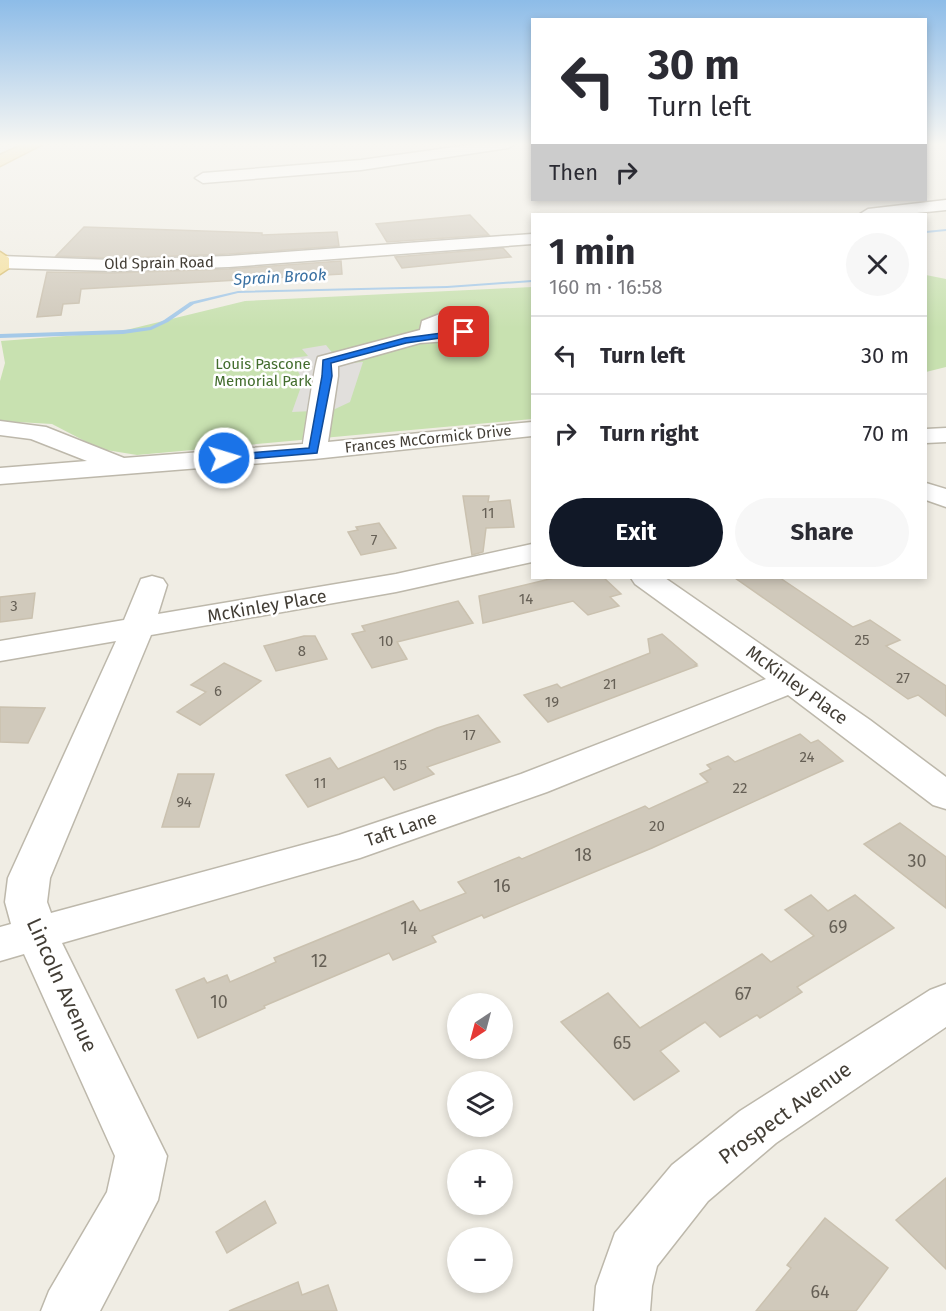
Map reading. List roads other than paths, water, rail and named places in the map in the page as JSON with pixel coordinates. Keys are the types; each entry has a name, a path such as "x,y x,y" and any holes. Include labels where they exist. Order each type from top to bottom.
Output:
{"street":[{"path":"877,213 944,205"},
{"name":"Old Sprain Road","path":"0,262 126,265 199,263 379,253 531,239"},
{"path":"314,450 327,376 326,362 419,338"},
{"path":"0,429 37,432 56,442 123,466"},
{"name":"Frances McCormick Drive","path":"0,476 531,429"},
{"path":"927,436 946,435"},
{"path":"34,473 55,451 56,442"},
{"path":"927,456 946,456"},
{"path":"927,491 946,499"},
{"name":"McKinley Place","path":"0,651 396,583 531,553"},
{"name":"McKinley Place","path":"647,579 857,728 946,796"},
{"name":"Lincoln Avenue","path":"69,1311 132,1200 141,1156 18,939 29,878 136,629 152,585"},
{"name":"Taft Lane","path":"18,939 346,848 534,783 791,682"},
{"name":"Prospect Avenue","path":"622,1311 624,1286 633,1252 690,1184 758,1127 946,1003"}],"waterway":[{"name":"Sprain Brook","path":"927,232 946,230"},
{"name":"Sprain Brook","path":"0,336 123,332 151,328 166,321 192,303 238,292 447,287 531,281"}],"park label":[{"name":"Louis Pascone Memorial Park","path":"263,372"}]}
